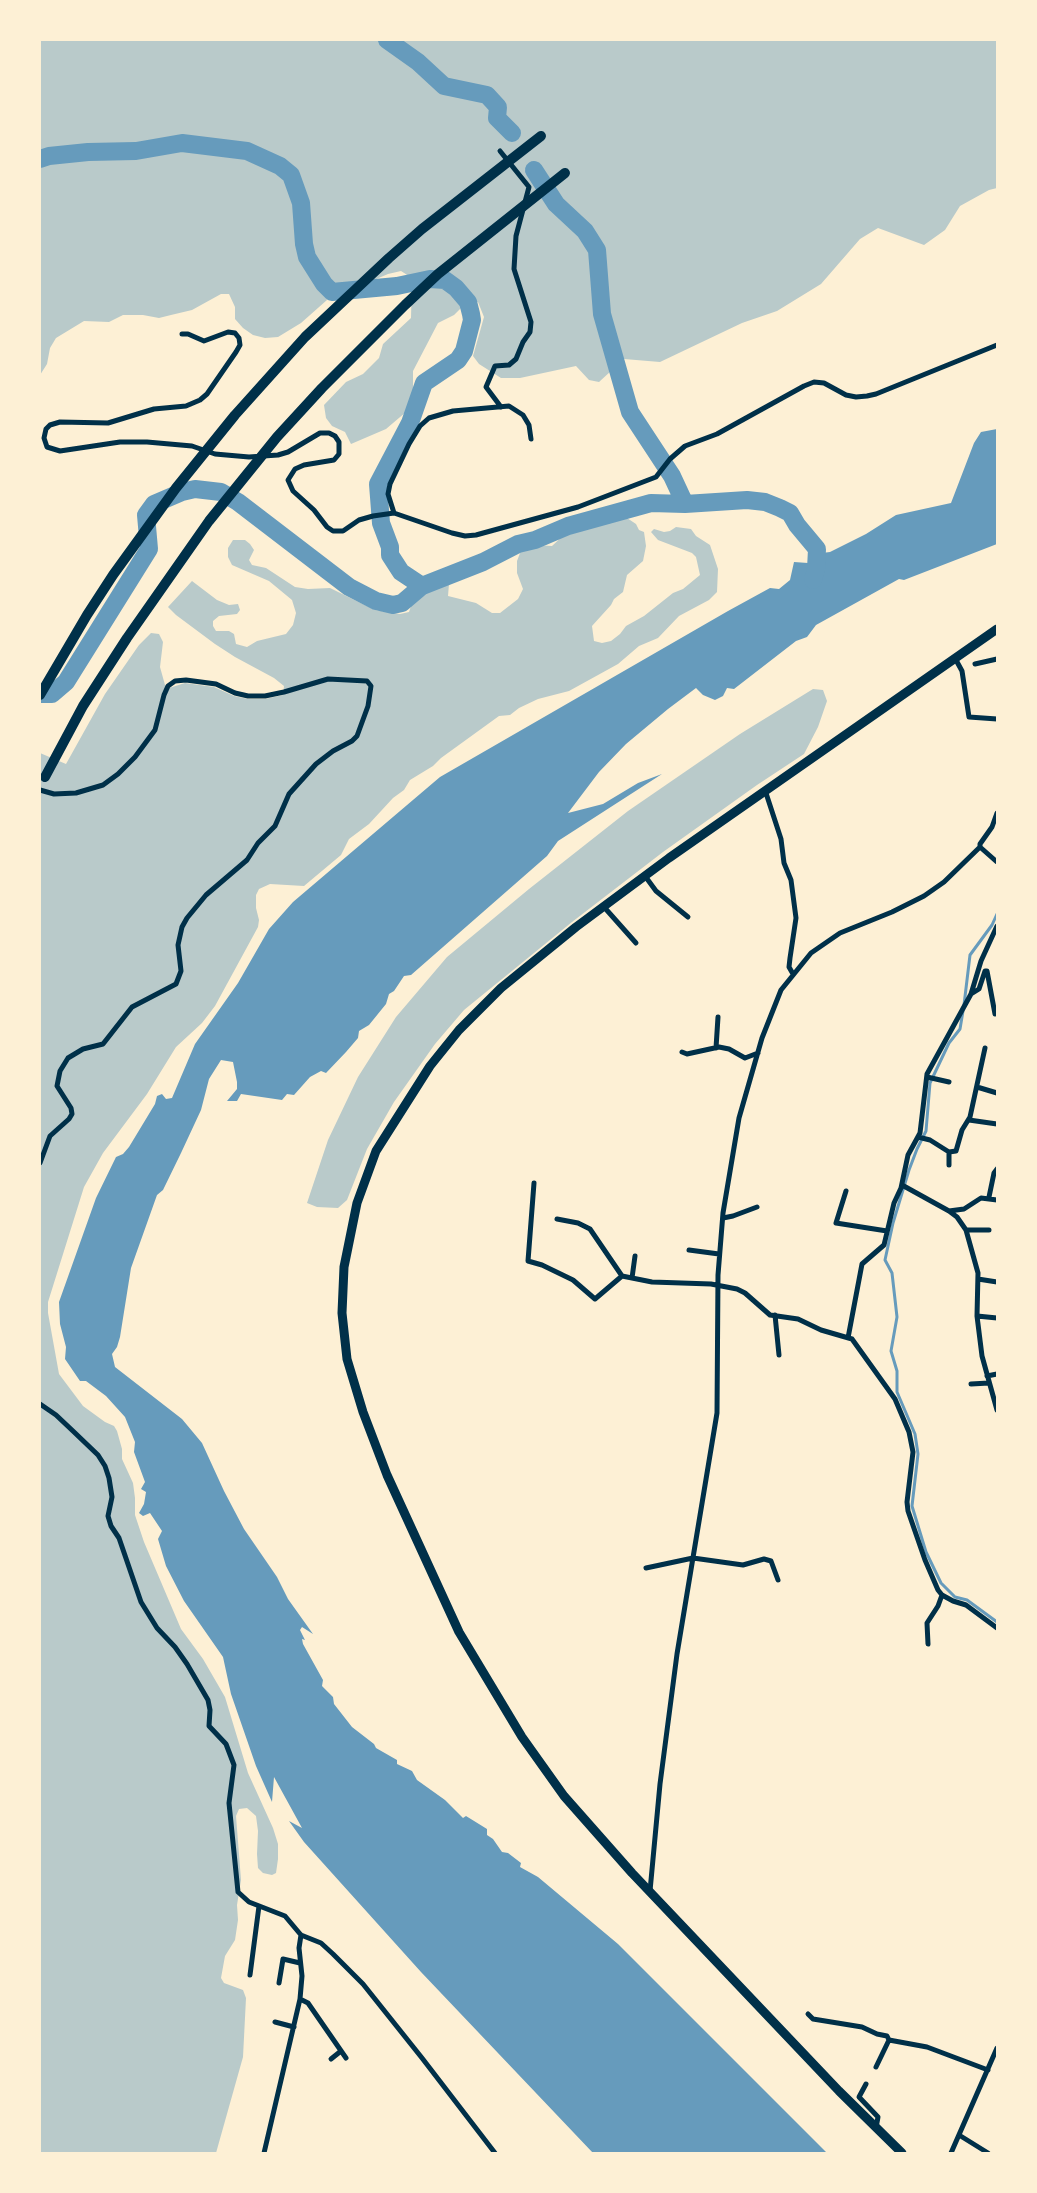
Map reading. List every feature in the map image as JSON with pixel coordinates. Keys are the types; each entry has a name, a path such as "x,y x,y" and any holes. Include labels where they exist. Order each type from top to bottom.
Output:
{"highway":[{"path":"40,695 87,615 114,575 152,520 215,438 306,337 389,258 462,197 541,136"},
{"path":"47,773 83,706 156,596 210,521 277,437 384,324 438,274 561,176"},
{"path":"902,2153 838,2091 650,1892 564,1796 522,1737 459,1632 387,1475 363,1412 348,1359 342,1313 344,1267 357,1203 376,1151 402,1107 443,1049 501,988 645,876 765,790 915,686 956,660 997,629"}],"street":[{"path":"500,151 529,187 516,236 514,269 531,322 530,332 523,342 516,359 509,365 495,366 486,387 501,407"},
{"path":"182,334 188,334 204,341 228,332 235,334 239,338 240,345 236,352 207,394 200,400 186,406 154,409 108,423 60,422 50,425 46,429 44,438 47,447 60,451 120,442 163,443 192,446 215,454 250,457 278,455 288,452 320,433 329,434 335,436 339,442 339,454 334,460 304,465 295,469 288,480 293,491 314,510 326,527 333,531 343,531 359,520 394,513 452,534 465,536 578,506 656,477 670,459 685,446 718,434 814,382 824,383 856,397 876,394 997,345"},
{"path":"394,513 388,494 390,484 409,444 420,426 429,418 453,411 509,406 523,415 529,425 531,440"},
{"path":"976,664 997,659"},
{"path":"956,660 962,671 969,717 997,719"},
{"path":"40,790 54,794 76,793 103,785 118,774 135,757 155,730 164,694 168,686 175,681 186,680 216,684 248,696 275,694 328,678 367,681 371,686 368,706 357,736 316,764 289,794 275,826 258,844 247,860 206,895 187,918 182,927 178,945 181,971 176,984 132,1006 103,1044 83,1049 68,1058 60,1071 57,1086 72,1114 50,1136 40,1163"},
{"path":"765,790 782,839 784,862 791,880 796,918 789,967 793,974"},
{"path":"650,1892 660,1784 675,1663 717,1413 718,1285 723,1218 739,1118 758,1053 781,990 811,953 831,938 892,912 924,896 944,882 980,847 992,826 997,812"},
{"path":"980,847 997,862"},
{"path":"645,876 656,891 688,917"},
{"path":"604,907 636,943"},
{"path":"848,1338 862,1264 884,1245 894,1203 902,1185 908,1155 920,1133 926,1077 936,1055 971,994 981,962 997,926"},
{"path":"971,994 979,989 985,971 987,971 995,1014"},
{"path":"716,1048 718,1017"},
{"path":"682,1052 687,1054 716,1048 729,1049 745,1058 758,1053"},
{"path":"918,1137 930,1140 949,1152 956,1151 962,1130 969,1120 985,1048"},
{"path":"926,1077 949,1082"},
{"path":"976,1087 997,1093"},
{"path":"969,1120 997,1124"},
{"path":"949,1152 949,1165"},
{"path":"989,1197 994,1173 997,1169"},
{"path":"534,1183 528,1261 542,1265 573,1280 596,1299 622,1276"},
{"path":"902,1185 949,1211 957,1217 966,1230 978,1279 977,1316 982,1356 997,1410"},
{"path":"846,1191 836,1223 887,1231"},
{"path":"949,1211 964,1208 982,1198 989,1197 997,1200"},
{"path":"723,1218 734,1216 756,1207"},
{"path":"557,1219 578,1223 590,1229 622,1276 652,1282 718,1285 746,1293 762,1310 775,1315 798,1319 821,1330 848,1338 863,1353 882,1379 904,1416 910,1432 913,1452 907,1502 908,1511 925,1560 942,1595 953,1602 966,1605 997,1628"},
{"path":"966,1230 989,1230"},
{"path":"688,1250 719,1254"},
{"path":"632,1278 635,1256"},
{"path":"978,1279 997,1282"},
{"path":"775,1315 779,1355"},
{"path":"977,1316 997,1318"},
{"path":"987,1376 997,1374"},
{"path":"971,1384 989,1383"},
{"path":"40,1404 56,1415 74,1432 98,1455 105,1466 112,1497 108,1516 111,1526 119,1538 141,1602 157,1628 175,1647 208,1700 210,1710 209,1726 226,1744 234,1765 229,1803 238,1892 249,1902 285,1916 301,1935 321,1943 362,1984 434,2072 496,2153"},
{"path":"646,1568 693,1558 743,1565 764,1559 771,1562 778,1580"},
{"path":"928,1644 927,1623 938,1606 942,1595"},
{"path":"250,1975 259,1906"},
{"path":"264,2153 300,1999 302,1987 300,1963 301,1935"},
{"path":"279,1983 284,1959 300,1963"},
{"path":"300,1999 308,2003 346,2058"},
{"path":"808,2014 813,2019 862,2027 877,2034 887,2036 889,2040 927,2047 988,2070"},
{"path":"275,2022 294,2027"},
{"path":"876,2067 889,2040"},
{"path":"951,2153 997,2048"},
{"path":"330,2059 341,2051"},
{"path":"866,2084 859,2098 878,2117 876,2128"},
{"path":"959,2135 988,2153"}],"shaded area":[{"path":"40,40 997,40 997,188 989,190 960,206 945,230 924,245 878,228 860,239 821,284 777,311 742,323 660,362 624,359 599,382 589,380 576,366 520,378 501,378 479,364 473,356 484,317 478,302 463,306 454,315 438,323 413,371 413,395 406,412 386,429 351,444 345,432 332,426 326,418 324,405 346,382 363,374 379,358 383,344 411,318 412,278 401,271 388,274 327,300 301,323 278,337 265,338 253,335 243,328 235,319 235,307 229,294 221,294 192,310 159,318 143,315 123,315 109,322 84,321 56,338 50,348 47,364 40,375"},
{"path":"620,517 627,518 636,524 639,530 644,532 646,546 643,561 627,575 623,592 614,599 592,626 594,641 602,643 611,641 626,626 644,616 700,575 696,557 692,553 658,540 651,532 654,529 664,532 676,527 691,529 696,536 710,545 718,569 717,592 709,600 679,616 658,638 639,646 618,664 569,691 538,699 519,708 510,715 499,716 441,758 433,766 410,780 404,790 393,798 369,824 349,839 341,855 304,886 270,884 259,889 256,895 258,927 215,1006 202,1023 176,1047 147,1094 103,1153 84,1187 48,1302 48,1313 59,1374 83,1406 105,1422 114,1426 117,1431 122,1449 122,1459 133,1483 135,1515 144,1542 181,1629 203,1659 225,1697 248,1773 273,1828 278,1844 278,1859 276,1873 272,1875 263,1873 258,1868 256,1816 247,1808 239,1809 236,1816 241,1880 237,1905 238,1920 235,1940 225,1956 221,1978 224,1983 243,1990 246,1998 243,2057 216,2153 40,2153 40,753 66,764 105,694 139,645 151,633 159,634 163,642 160,667 165,685 169,688 185,683 214,687 234,696 248,699 265,699 283,695 284,686 274,678 215,644 168,607 192,581 217,600 229,605 238,604 240,610 237,614 219,616 213,621 216,631 229,631 234,634 236,644 247,647 257,641 286,634 293,625 296,613 292,600 269,581 232,565 228,557 228,548 233,540 245,540 250,544 254,550 249,560 252,565 266,568 295,587 308,589 330,588 375,610 400,614 409,612 413,600 424,590 446,579 449,584 448,596 476,603 492,613 500,613 518,599 523,589 517,573 517,561 522,548 534,545 552,546 567,532"},
{"path":"813,689 823,690 827,701 818,727 804,754 663,852 572,922 464,1010 435,1044 394,1102 367,1149 347,1200 338,1208 317,1207 307,1203 328,1140 358,1077 396,1017 447,957 628,811 740,734"}],"water":[{"path":"997,429 997,544 904,580 899,579 816,625 807,637 796,641 734,689 727,688 723,696 715,700 703,695 696,688 668,709 626,744 599,772 568,813 603,804 638,783 662,774 558,841 547,856 411,975 404,976 394,991 389,994 386,1004 369,1025 359,1031 358,1038 346,1052 326,1073 321,1071 310,1077 294,1095 287,1094 282,1100 241,1094 237,1101 227,1101 237,1089 237,1082 233,1062 221,1060 209,1079 201,1110 181,1153 163,1190 157,1195 131,1268 120,1337 117,1347 112,1354 115,1367 182,1419 202,1443 244,1529 277,1577 288,1599 313,1634 302,1627 300,1630 305,1640 302,1639 303,1644 323,1680 322,1686 333,1697 334,1704 352,1727 374,1744 376,1748 397,1760 397,1764 412,1771 417,1780 445,1800 463,1818 466,1816 487,1829 487,1835 493,1839 502,1852 508,1853 521,1863 520,1867 538,1877 618,1944 827,2153 593,2153 421,1972 304,1842 289,1821 302,1828 274,1777 272,1802 256,1766 231,1694 223,1657 184,1601 166,1566 158,1539 162,1531 150,1513 143,1516 139,1513 144,1504 146,1492 141,1489 145,1482 134,1452 135,1442 125,1417 106,1396 86,1381 80,1381 65,1359 66,1347 60,1324 59,1302 96,1198 116,1157 123,1154 129,1147 155,1104 157,1096 162,1094 166,1099 172,1098 195,1044 238,983 269,929 293,902 440,777 728,611 770,588 779,589 790,580 794,562 808,563 822,553 830,552 866,534 896,515 951,503 974,443 981,432"}],"waterway":[{"path":"387,40 418,62 444,86 487,95 498,107 497,118 512,133"},
{"path":"40,159 49,156 88,152 136,151 182,143 247,151 280,166 291,175 301,203 304,244 307,257 324,284 332,292 397,286 430,279 445,280 456,288 468,302 472,320 464,351 458,360 424,383 410,423 378,484 381,523 390,547 390,555 401,572 422,586"},
{"path":"534,170 556,204 585,231 597,250 602,314 630,412 672,476 685,504"},
{"path":"40,694 52,694 66,682 149,549 146,515 154,504 182,492 195,489 221,492 238,502 349,587 376,601 393,605 402,603 422,586 483,562 518,544 535,540 568,526 651,503 685,504 747,500 765,502 780,508 790,513 797,525 817,549 816,569 813,580"},
{"path":"964,1005 970,955 992,925 997,914"},
{"path":"963,1011 960,1029 949,1043 930,1083 926,1131 909,1170 893,1223 885,1260 892,1273 897,1317 891,1351 897,1371 897,1392 915,1434 918,1454 912,1506 926,1552 941,1583 955,1597 967,1600 997,1622"}]}
